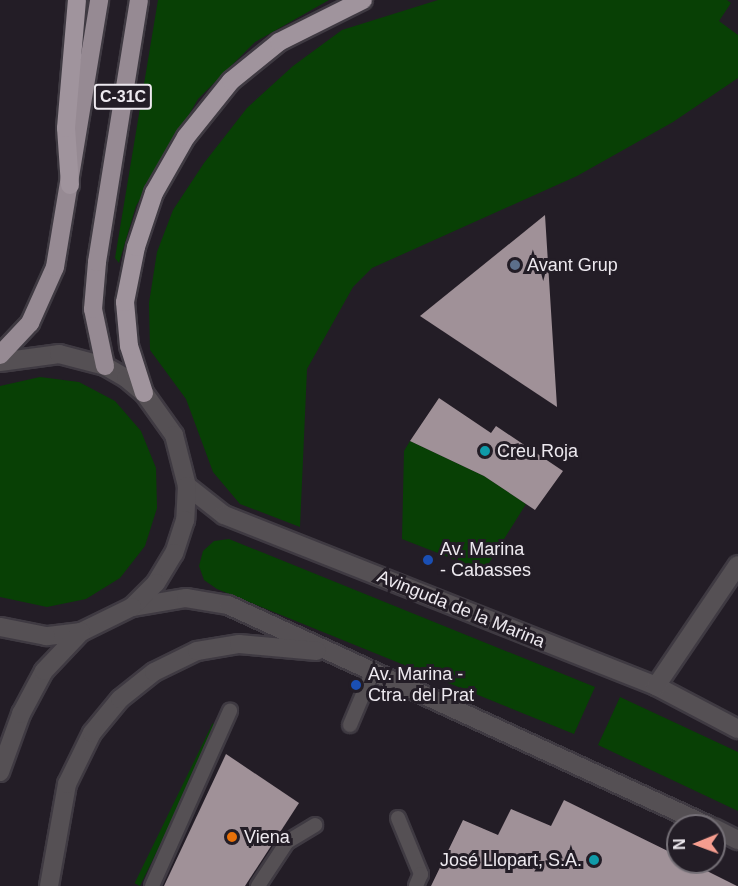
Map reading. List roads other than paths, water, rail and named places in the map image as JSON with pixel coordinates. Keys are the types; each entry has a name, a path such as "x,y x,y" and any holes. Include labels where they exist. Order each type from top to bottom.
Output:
{"highway":[{"path":"70,185 66,128 77,0"},
{"name":"C-31C","path":"0,355 30,323 45,295 55,267 99,0"},
{"name":"C-31C","path":"105,366 93,309 97,262 139,0"},
{"path":"144,393 129,346 125,302 136,247 154,193 186,137 231,81 279,42 363,0"}],"street":[{"path":"0,362 59,354 105,366 144,393 174,435 187,486 185,520 174,553 156,583 132,607 81,632 46,636 0,627"},
{"name":"Avinguda de la Marina","path":"187,486 224,515 656,686 738,729"},
{"path":"656,686 738,565"},
{"path":"132,607 204,599 279,626 325,652 683,814"},
{"path":"0,772 44,671 81,632"},
{"path":"49,884 67,784 92,733 120,699 154,672 197,651 239,644 325,652"}],"lane":[{"path":"350,725 372,673"},
{"path":"152,886 231,711"},
{"path":"398,818 421,874 416,886"},
{"path":"258,886 287,842 315,825"}],"place":[{"name":"Avant Grup","path":"515,265"},
{"name":"Creu Roja","path":"485,451"},
{"name":"Av. Marina - Cabasses","path":"428,560"},
{"name":"Av. Marina - Ctra. del Prat","path":"356,685"},
{"name":"Viena","path":"232,837"},
{"name":"José Llopart, S.A.","path":"594,860"}]}
